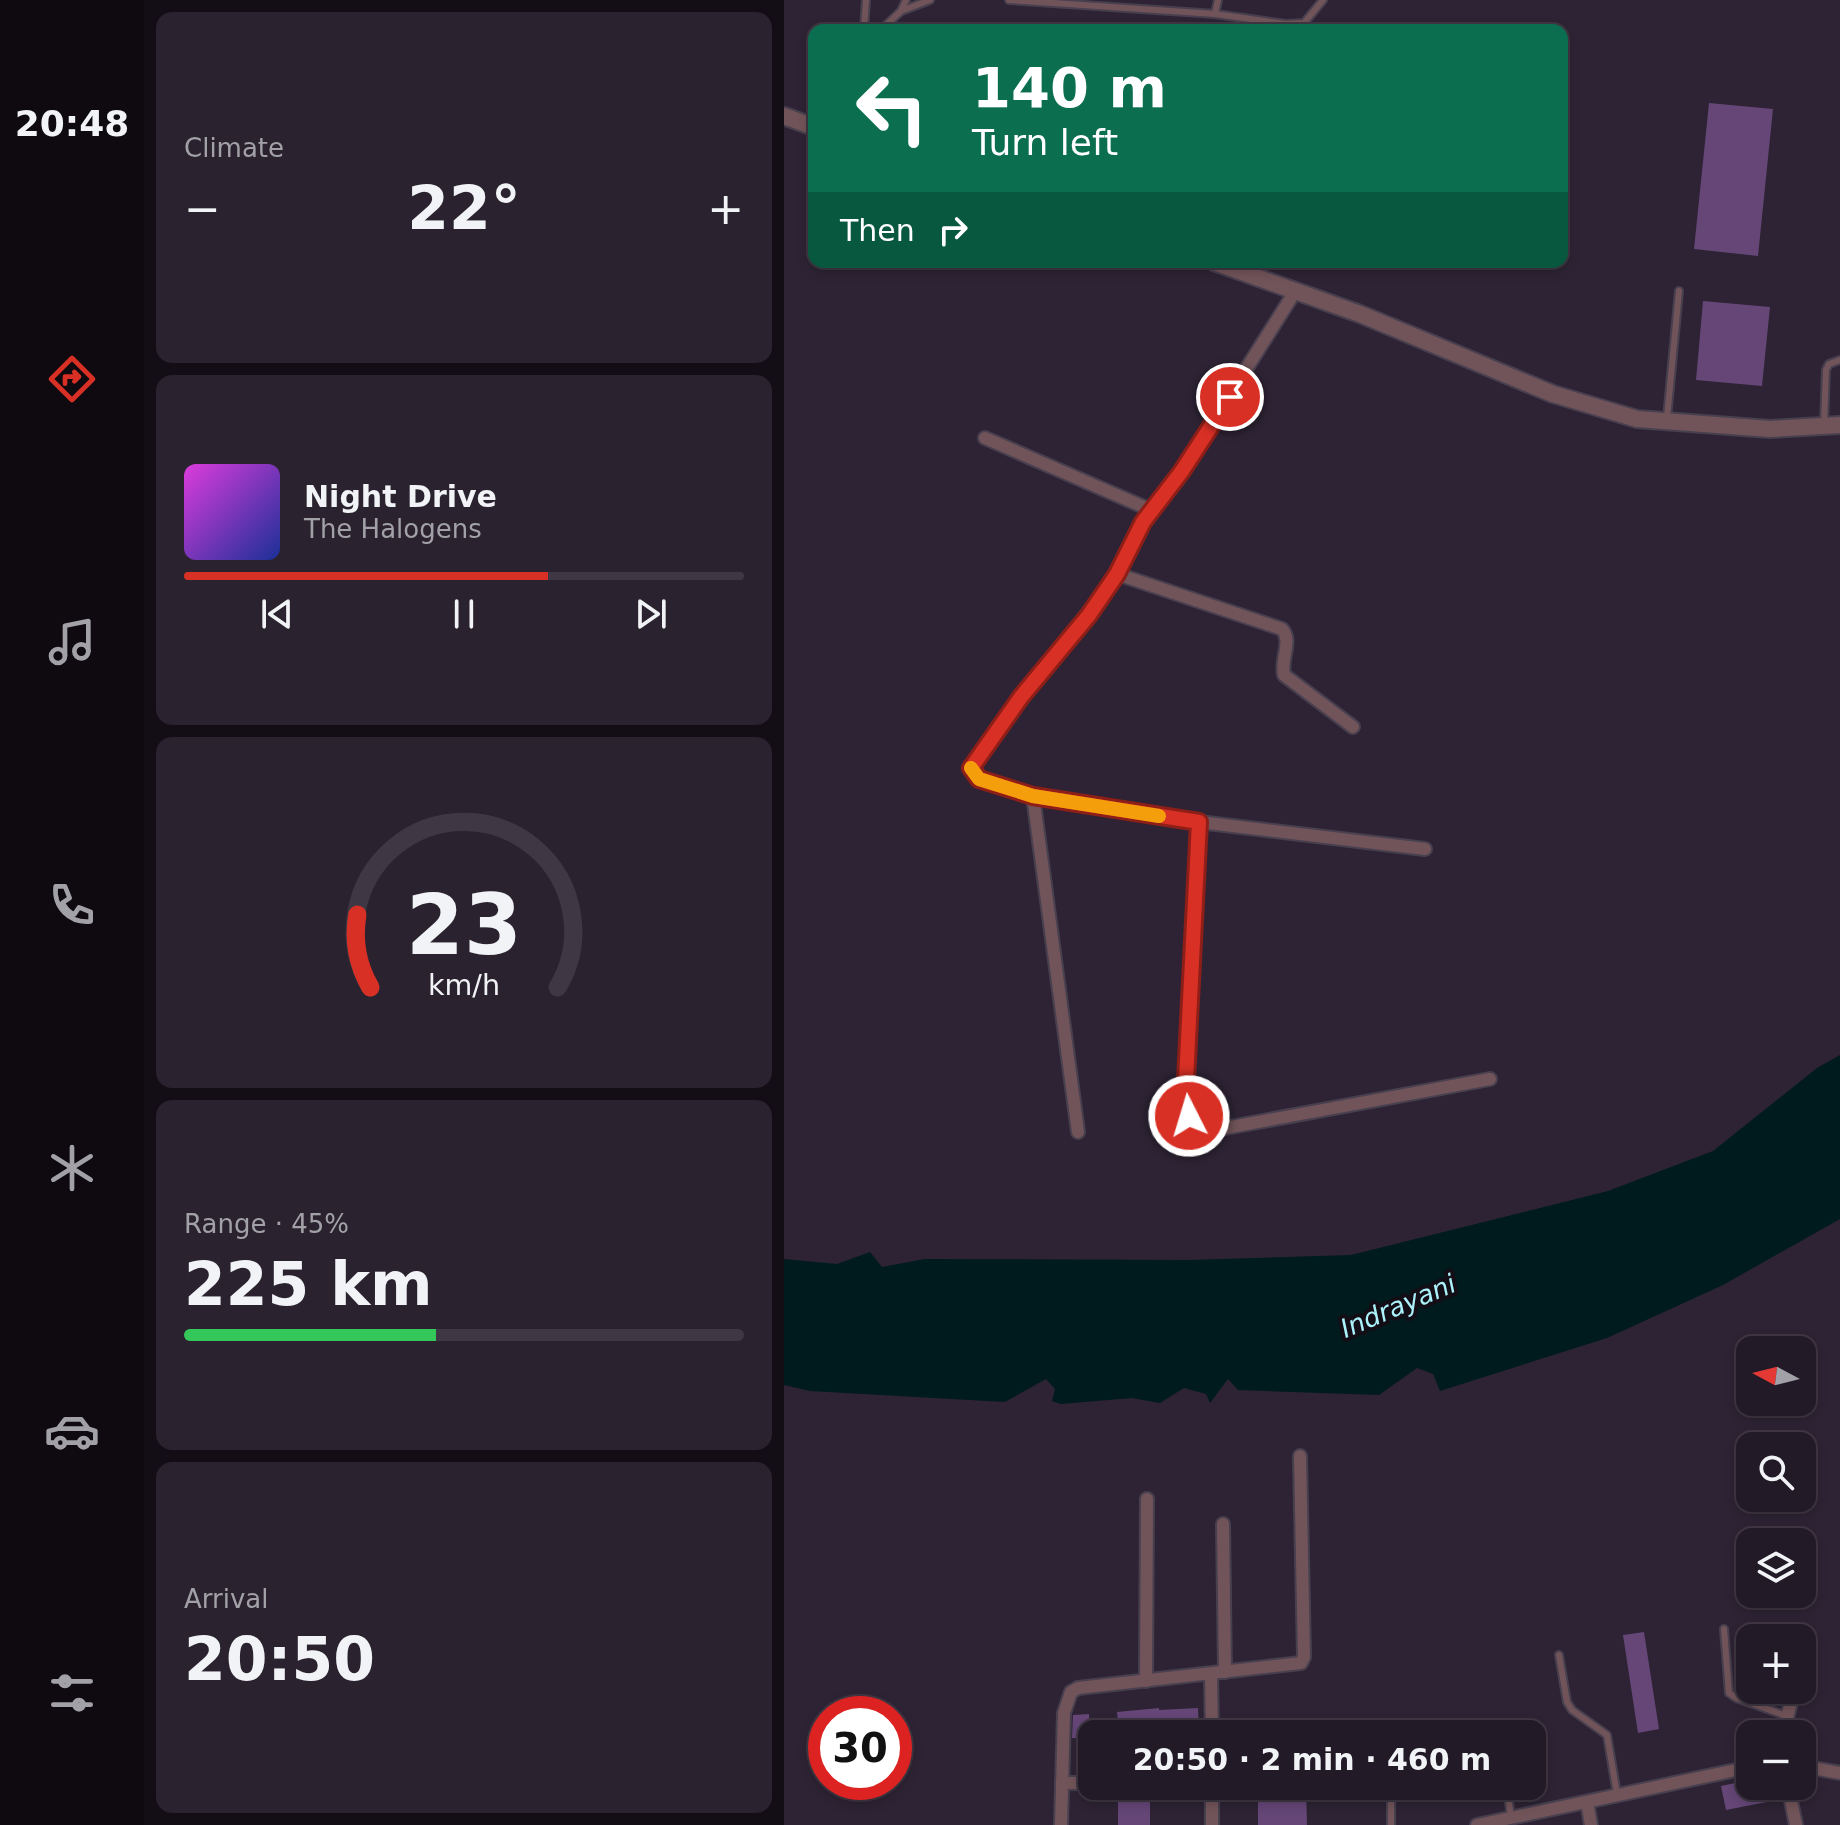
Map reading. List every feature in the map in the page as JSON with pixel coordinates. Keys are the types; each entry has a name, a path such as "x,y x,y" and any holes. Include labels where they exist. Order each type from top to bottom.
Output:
{"street":[{"path":"784,116 808,125"},
{"path":"1232,268 1296,290 1553,394 1637,419 1770,429 1832,426"},
{"path":"1296,290 1215,421 1143,522 1117,574 1089,615 1021,697 971,768 979,779 1033,796 1199,822 1425,849"},
{"path":"985,438 1151,510"},
{"path":"1117,574 1282,629 1287,639 1282,663 1284,675 1353,727"},
{"path":"1033,796 1078,1132"},
{"path":"1199,822 1185,1100 1189,1116 1198,1126 1220,1129 1490,1079"},
{"path":"1061,1825 1064,1713 1071,1692 1078,1688 1301,1663 1304,1657 1300,1456"},
{"path":"1146,1681 1147,1499"},
{"path":"1213,1720 1223,1524"},
{"path":"1786,1720 1790,1704"},
{"path":"1816,1769 1840,1773"},
{"path":"1477,1825 1736,1770"},
{"path":"1062,1783 1078,1783"},
{"path":"1212,1800 1212,1825"},
{"path":"1791,1800 1796,1825"},
{"path":"1587,1802 1591,1825"}],"lane":[{"path":"864,24 866,0"},
{"path":"887,24 901,11 906,0"},
{"path":"901,11 930,0"},
{"path":"1009,0 1215,14 1286,24 1304,23 1323,0"},
{"path":"1215,14 1218,0"},
{"path":"1667,420 1679,291"},
{"path":"1832,426 1826,370 1829,364 1840,360"},
{"path":"1724,1629 1729,1693 1787,1716"},
{"path":"1559,1655 1567,1702 1572,1710 1607,1735 1618,1795"},
{"path":"1391,1800 1391,1825"},
{"path":"1509,1800 1511,1818"}],"water":[{"name":"Indrayani","path":"1840,1055 1840,1219 1723,1285 1607,1338 1440,1391 1433,1374 1417,1368 1379,1395 1238,1390 1228,1379 1210,1403 1206,1394 1184,1388 1160,1403 1132,1398 1061,1404 1052,1401 1055,1389 1046,1379 1005,1402 810,1391 784,1385 784,1259 837,1264 870,1252 882,1267 925,1259 1188,1260 1351,1255 1608,1191 1713,1151 1817,1068"}],"building":[{"path":"1709,103 1773,109 1758,256 1694,249"},
{"path":"1703,301 1770,307 1762,386 1696,380"},
{"path":"1644,1632 1659,1729 1638,1733 1623,1635"},
{"path":"1198,1708 1198,1720 1118,1720 1117,1712"},
{"path":"1089,1714 1089,1720 1078,1720 1078,1738 1072,1738 1073,1715"},
{"path":"1736,1783 1736,1800 1772,1801 1726,1810 1721,1786"},
{"path":"1118,1800 1150,1800 1150,1825 1118,1825"},
{"path":"1258,1800 1306,1800 1307,1825 1258,1825"}],"slow traffic":[{"path":"971,768 979,779 1033,796 1159,816"}],"route":[{"path":"1189,1116 1185,1100 1199,822 1033,796 979,779 971,768 1021,697 1089,615 1117,574 1143,522 1182,471 1230,397"}]}
